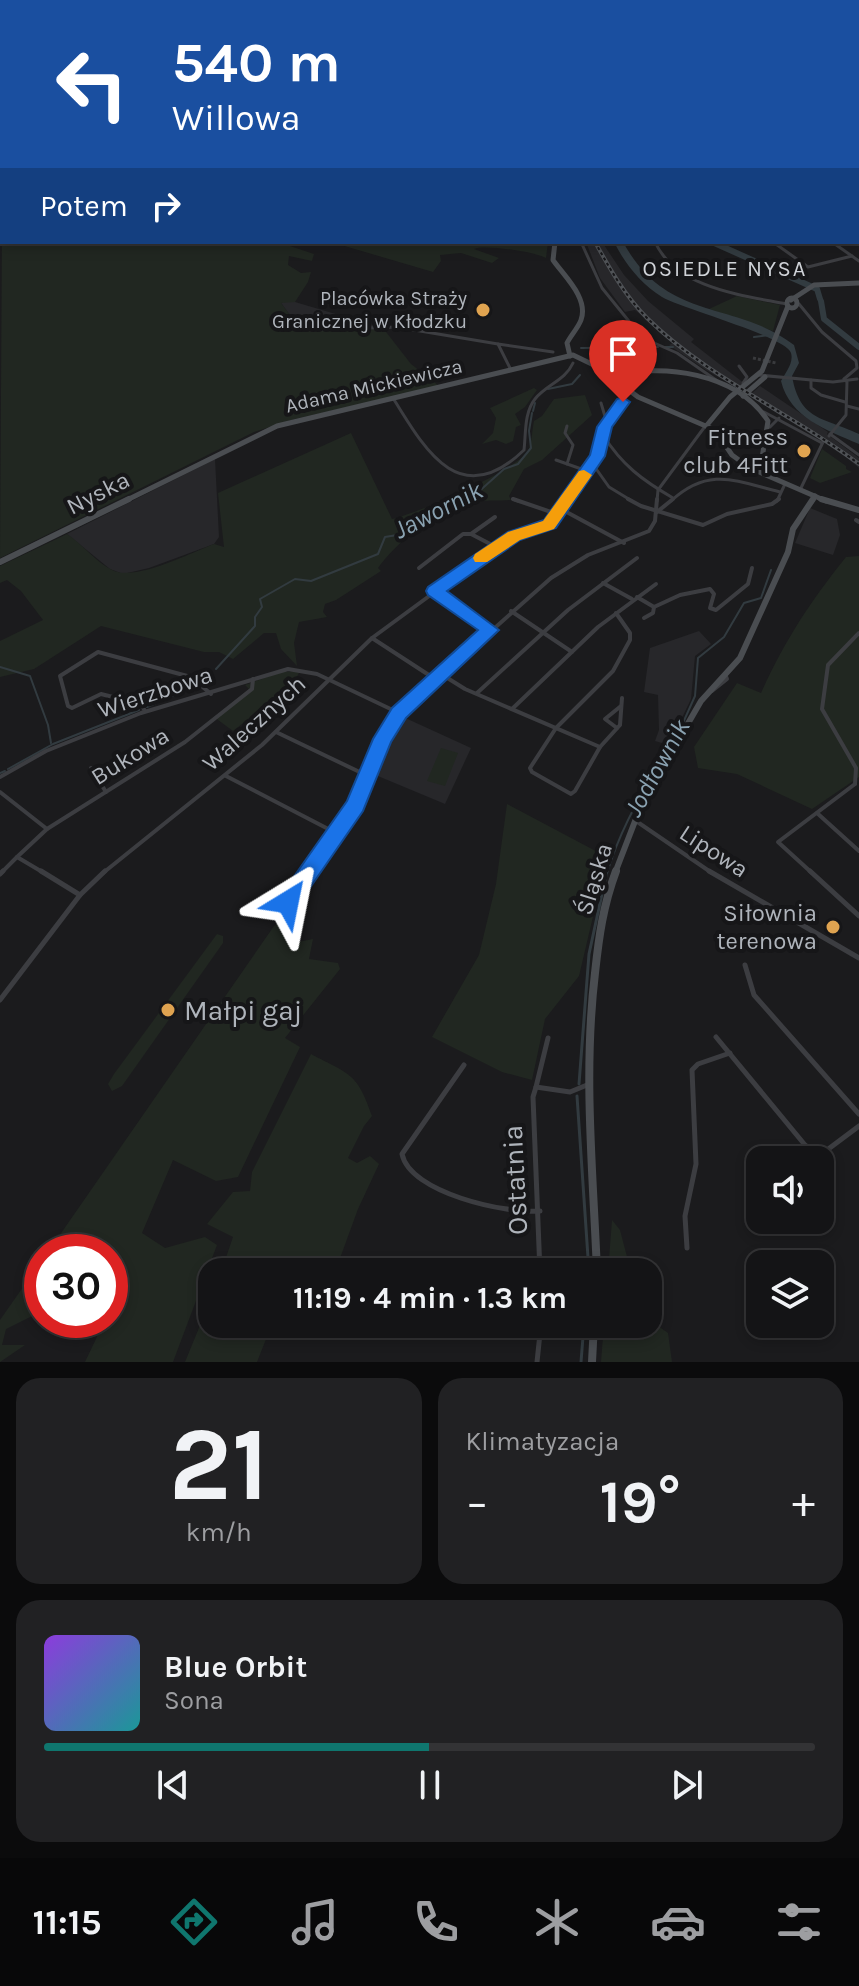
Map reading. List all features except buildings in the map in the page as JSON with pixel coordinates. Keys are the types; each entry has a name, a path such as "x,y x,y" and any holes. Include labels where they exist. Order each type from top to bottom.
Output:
{"street":[{"path":"393,398 438,464 461,477 475,477 521,454 532,404 542,391 570,373 574,359 568,341 582,316 583,309 575,291 553,260 555,244"},
{"path":"582,244 602,288 627,320 652,342 677,353 764,412 779,418 770,427 762,460 757,465 746,466"},
{"path":"288,902 356,805 383,739 399,713 511,611 574,563 649,531 654,524 658,490 737,391 762,376 833,382 858,368 856,361 822,332 806,312 792,303 739,295 679,271 661,258 656,244"},
{"path":"776,244 808,267 852,256"},
{"path":"835,244 859,261"},
{"path":"775,272 802,267"},
{"path":"762,376 778,332 799,292 816,284 859,283"},
{"path":"298,325 311,330 386,326 553,352"},
{"path":"498,344 512,371"},
{"path":"574,359 608,376 629,391 716,431 731,430 766,439"},
{"name":"Adama Mickiewicza","path":"212,456 277,426 574,359"},
{"path":"739,366 747,377 743,383"},
{"path":"699,377 701,369"},
{"path":"608,376 630,370 716,380"},
{"path":"845,377 857,379"},
{"path":"845,377 846,404 841,422 830,434 859,455"},
{"path":"811,380 811,388 818,394 859,409"},
{"path":"559,512 592,463 607,423 622,406 623,394 629,391"},
{"path":"601,403 607,423"},
{"path":"764,412 770,427"},
{"name":"Śląska","path":"596,1258 587,1085 588,1034 603,905 634,819 693,713 740,658 788,552 793,529 809,494 823,441 779,418"},
{"path":"712,419 730,453 746,466 809,494 859,510"},
{"path":"567,426 565,433 573,445 567,464"},
{"path":"603,435 618,459 638,478 673,498"},
{"name":"Nyska","path":"0,562 212,456"},
{"path":"556,460 587,471"},
{"path":"762,460 776,480"},
{"path":"592,463 609,487 654,512 703,525 727,514 765,507 778,500 785,484"},
{"path":"654,512 691,485 709,479 741,481 780,493"},
{"path":"513,499 559,512 624,543"},
{"name":"Walecznych","path":"0,1000 80,895 144,836 226,776 372,638 496,547 517,534 547,526 559,512"},
{"path":"471,534 482,523 495,517"},
{"path":"419,568 463,534 471,534 496,547"},
{"path":"477,693 543,633 637,558"},
{"path":"603,583 654,607 680,595 710,589 714,594 710,608 716,610 748,584 752,568"},
{"path":"512,709 616,613 656,584"},
{"path":"434,591 490,630"},
{"path":"644,618 653,613 654,607"},
{"path":"511,611 572,652"},
{"path":"616,613 630,633 630,640 613,671 556,728 530,768 571,794 600,747 617,728 622,698"},
{"path":"859,633 828,665 822,709 856,768 857,786 778,842 859,916"},
{"path":"372,638 435,679"},
{"path":"145,711 141,704 101,694 72,708 68,706 60,676 98,652 191,677 211,694"},
{"name":"Wierzbowa","path":"0,777 46,751 145,711 296,669 328,680 399,713"},
{"path":"441,674 600,747"},
{"name":"Bukowa","path":"0,874 47,829 185,742 252,689 253,679"},
{"path":"617,728 605,719 617,706 621,706"},
{"path":"276,732 368,776"},
{"path":"91,768 106,792"},
{"path":"226,776 336,833"},
{"path":"0,792 47,829"},
{"path":"817,813 859,851"},
{"name":"Lipowa","path":"634,819 705,869 859,958"},
{"path":"17,857 80,895"},
{"path":"745,965 754,995 859,1114"},
{"path":"716,1037 805,1145 815,1153 827,1150 859,1126"},
{"name":"Ostatnia","path":"540,1258 533,1097 548,1038"},
{"path":"687,1248 685,1216 696,1164 692,1070 698,1064 730,1053"},
{"path":"464,1065 402,1154 403,1160 410,1172 466,1199 518,1215 540,1211"},
{"path":"536,1087 570,1092 587,1085"},
{"path":"537,1362 540,1338"},
{"path":"592,1362 593,1338"}],"shaded area":[{"path":"2,244 287,244 314,254 312,261 289,256 288,265 301,273 311,272 295,302 281,303 298,326 311,331 383,328 411,364 439,386 295,419 254,432 0,558"},
{"path":"338,244 548,244 546,258 488,247 474,249 499,258 492,263 461,253 440,255 441,261 433,272"},
{"path":"587,244 603,244 624,275 648,301 694,339 691,342 745,384 738,388 669,345 675,342 635,310 625,312 600,278"},
{"path":"615,244 624,244 641,268 660,286 681,298 748,321 794,345 799,363 792,376 801,402 815,416 859,434 859,444 811,421 792,404 781,381 791,360 791,353 785,346 754,331 662,297 634,273"},
{"path":"737,296 780,305 773,331 709,309"},
{"path":"285,301 383,328 311,331 298,326 281,303"},
{"path":"760,386 828,432 859,458 859,468 833,446 749,396"},
{"path":"534,388 537,390 525,407 515,414 521,425 516,427 513,441 506,444 496,440 482,444 493,433 496,418 490,408"},
{"path":"585,395 592,415 542,460 524,469 509,496 511,500 472,502 432,518 396,547 378,568 381,571 325,604 323,612 327,617 299,622 294,643 297,666 281,649 276,633 264,633 233,659 219,652 204,652 101,626 34,669 0,677 0,641 43,620 21,591 7,580 0,583 0,566 67,534 106,567 122,573 163,565 214,544 224,547 218,493 351,433 392,519 443,500 505,469 528,451 534,421 542,416 554,399"},
{"path":"822,449 852,472 820,483 810,478"},
{"path":"215,459 219,537 214,544 149,568 123,574 110,569 67,534"},
{"path":"810,508 837,519 840,535 833,555 795,543"},
{"path":"859,556 859,777 812,809 737,774 698,768 694,747 737,683 761,693 789,639 821,590 846,557"},
{"path":"699,631 711,644 695,656 691,699 669,745 655,741 659,730 658,695 644,692 650,648"},
{"path":"300,671 293,684 233,731 214,717 249,689 245,685 281,672"},
{"path":"401,716 471,748 445,804 373,774 386,740"},
{"path":"441,748 458,753 445,786 427,781"},
{"path":"507,804 607,857 579,976 545,1019 532,1080 502,1072 432,1037 479,955 496,884"},
{"path":"297,911 288,944 313,939 309,959 338,963 340,969 285,1038 300,1047 238,1177 216,1181 173,1160 142,1233 165,1248 205,1237 217,1245 212,1258 198,1258 198,1296 173,1362 85,1362 96,1338 128,1338 128,1234 60,1234 274,926"},
{"name":"Małpi gaj","path":"217,934 223,936 223,943 122,1086 112,1091 108,1084 114,1074"},
{"path":"311,1054 350,1076 362,1091 372,1116 348,1158 357,1163 370,1156 379,1164 340,1258 226,1258 233,1237 207,1224 233,1192 250,1191 252,1172"},
{"path":"612,1220 620,1230 627,1258 609,1258"},
{"path":"24,1286 24,1320 6,1329 2,1345 25,1345 0,1362 0,1320"},
{"path":"662,1329 668,1333 672,1362 601,1362 603,1338 662,1338"},
{"path":"198,1330 198,1338 266,1338 257,1362 185,1362"}],"waterway":[{"path":"407,0 426,0"},
{"path":"716,244 817,289 820,299"},
{"path":"821,301 824,319 859,347"},
{"name":"Jawornik","path":"754,337 769,335"},
{"name":"Jawornik","path":"581,348 658,347"},
{"name":"Jawornik","path":"665,347 673,347"},
{"name":"Jawornik","path":"548,389 572,384 580,375"},
{"name":"Jawornik","path":"533,411 535,403"},
{"name":"Jawornik","path":"216,669 255,626 255,617 262,607 260,599 295,579 311,581 378,554 385,537 403,534 425,517 475,495 504,469 518,464 531,448 529,431 532,413"},
{"name":"Jodłownik","path":"674,743 695,696 698,658 724,637 744,603 761,598 771,570"},
{"path":"0,667 30,676 48,725 51,743"},
{"name":"Jawornik","path":"147,707 197,685"},
{"name":"Jawornik","path":"8,769 53,744 139,710"},
{"name":"Jodłownik","path":"607,873 632,812 666,755"},
{"name":"Jawornik","path":"0,773 5,771"},
{"name":"Jodłownik","path":"579,1084 589,954 607,871"},
{"name":"Jodłownik","path":"577,1096 588,1258"},
{"name":"Jodłownik","path":"581,1362 583,1338"}],"tunnel":[{"path":"753,358 776,363"}],"railway":[{"path":"596,244 632,301 671,339 723,377 859,464"}],"slow traffic":[{"path":"481,558 514,536 549,525 584,475"}],"place":[{"name":"Placówka Straży Granicznej w Kłodzku","path":"483,310"},
{"name":"Fitness club 4Fitt","path":"804,451"},
{"name":"Siłownia terenowa","path":"833,927"},
{"name":"Małpi gaj","path":"168,1010"}],"district":[{"name":"OSIEDLE NYSA","path":"725,269"}],"route":[{"path":"288,902 356,805 383,739 399,713 490,630 434,591 514,536 550,524 597,456 604,427 623,402"}]}
